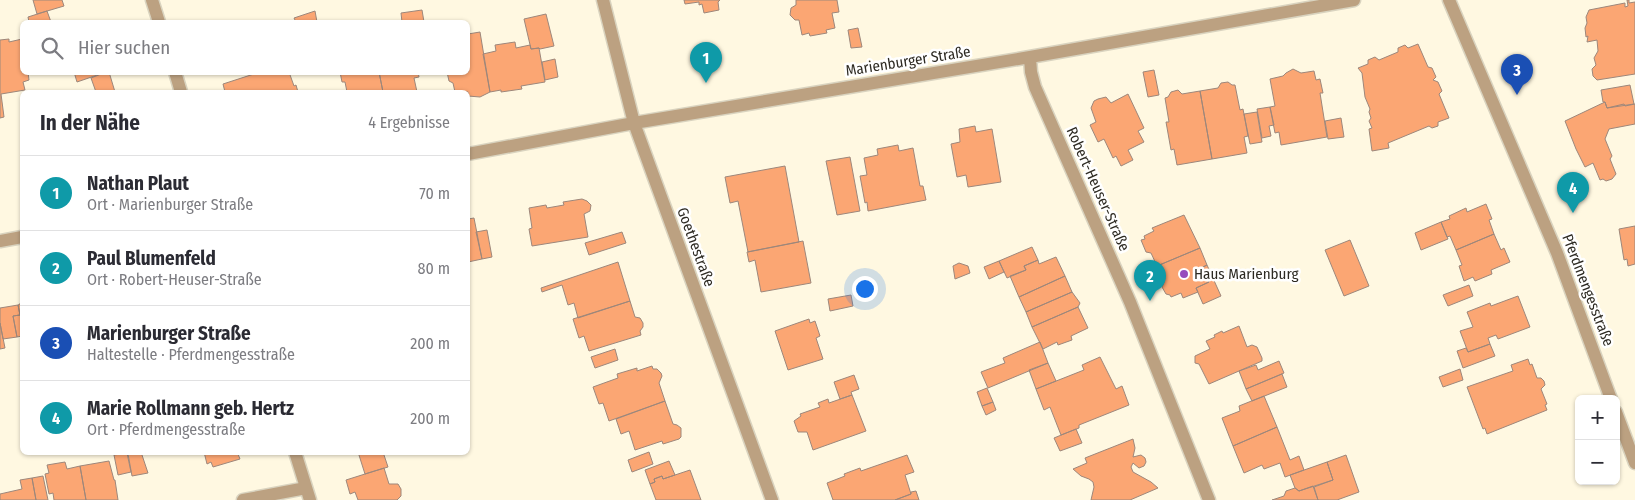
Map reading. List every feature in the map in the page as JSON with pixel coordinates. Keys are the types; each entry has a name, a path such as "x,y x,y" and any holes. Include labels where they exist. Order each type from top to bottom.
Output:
{"street":[{"path":"152,0 158,20"},
{"name":"Goethestraße","path":"603,0 634,123 772,500"},
{"name":"Marienburger Straße","path":"470,154 634,123 1030,57 1354,0"},
{"name":"Pferdmengesstraße","path":"1449,0 1557,253 1610,395"},
{"name":"Robert-Heuser-Straße","path":"1030,57 1035,87 1130,302 1209,500"},
{"path":"176,75 180,90"},
{"path":"0,241 20,237"},
{"path":"1620,423 1635,463"},
{"path":"243,500 308,494 296,455"}],"building":[{"path":"33,0 62,0 64,6 37,14"},
{"path":"684,0 720,0 718,2 719,10 704,13 702,4 699,5 699,2 685,4"},
{"path":"796,0 837,0 839,12 832,13 835,28 826,30 827,33 810,36 809,33 802,35 799,20 795,20 790,15 791,8 796,5"},
{"path":"1627,0 1629,0 1629,3 1635,2 1635,74 1597,80 1593,76 1592,69 1596,65 1594,58 1598,51 1597,40 1587,42 1586,17 1589,10 1625,3 1625,7 1628,6"},
{"path":"422,10 424,20 402,20 401,13"},
{"path":"47,11 50,20 29,20 28,17"},
{"path":"315,11 317,20 295,20 294,18"},
{"path":"546,14 554,46 531,49 524,19"},
{"path":"858,28 862,47 851,48 848,30"},
{"path":"480,32 490,92 480,97 470,96 470,90 455,90 453,83 449,81 448,75 470,75 470,34"},
{"path":"9,39 9,42 20,39 20,75 28,75 29,80 23,82 25,90 1,94 4,117 0,118 0,40"},
{"path":"515,42 516,48 530,45 531,49 539,48 545,82 521,86 522,89 490,92 483,54 496,51 495,45"},
{"path":"1418,44 1428,67 1432,68 1436,77 1433,80 1438,82 1442,91 1439,94 1449,118 1438,122 1438,126 1432,128 1429,126 1388,143 1389,148 1372,151 1369,129 1372,128 1369,121 1371,118 1370,109 1365,97 1362,73 1358,68 1368,64 1368,60 1375,57 1379,60 1398,52 1398,48 1405,45 1408,48"},
{"path":"555,59 558,77 545,80 542,62"},
{"path":"1293,69 1301,73 1314,71 1316,80 1320,79 1323,93 1320,93 1327,137 1281,145 1279,132 1275,133 1270,107 1275,106 1270,79 1283,76"},
{"path":"1154,70 1159,95 1148,97 1143,72"},
{"path":"75,75 97,75 77,82"},
{"path":"98,75 110,75 114,90 95,90 91,78"},
{"path":"251,75 290,75 297,90 224,90 223,84"},
{"path":"341,75 380,75 383,90 347,90 345,82 342,82"},
{"path":"380,75 419,75 419,77 414,78 417,90 383,90"},
{"path":"1228,82 1235,85 1240,110 1243,109 1248,136 1244,137 1247,153 1212,159 1200,91 1218,88 1221,83"},
{"path":"1630,85 1634,104 1607,108 1605,102 1603,102 1601,90"},
{"path":"1178,90 1182,94 1200,91 1212,159 1177,165 1174,149 1171,150 1166,122 1169,122 1165,98 1171,92"},
{"path":"1128,94 1144,128 1138,131 1144,142 1128,150 1133,160 1121,166 1116,156 1113,158 1104,139 1098,142 1090,125 1096,122 1091,108 1094,101 1098,99 1106,97 1111,103"},
{"path":"1605,102 1607,108 1624,104 1625,106 1635,104 1635,124 1609,129 1605,139 1612,156 1610,159 1616,174 1612,179 1606,181 1600,180 1593,163 1585,167 1565,121"},
{"path":"1270,107 1274,125 1269,126 1271,136 1262,138 1257,109"},
{"path":"1257,112 1262,142 1250,144 1244,114"},
{"path":"1341,118 1344,137 1328,139 1325,121"},
{"path":"975,126 976,132 992,129 1001,182 968,187 966,175 957,177 951,144 960,142 959,129"},
{"path":"898,145 899,151 913,148 920,186 923,186 926,200 868,211 860,176 867,175 864,158 878,155 877,149"},
{"path":"850,157 860,211 837,215 826,161"},
{"path":"785,166 799,242 748,252 738,201 730,203 725,177"},
{"path":"582,199 591,205 590,211 584,214 588,237 532,246 529,229 532,228 529,208 546,205 547,208 564,205 563,202"},
{"path":"1486,204 1492,219 1489,220 1494,234 1456,250 1450,236 1447,237 1441,222 1450,219 1449,216 1466,208 1467,212"},
{"path":"1184,215 1200,248 1157,266 1151,253 1146,252 1141,240 1145,239 1144,236 1154,231 1152,228"},
{"path":"474,218 482,259 470,262 470,219"},
{"path":"1441,222 1448,239 1421,250 1415,233"},
{"path":"1635,226 1635,264 1628,266 1627,259 1624,260 1619,229"},
{"path":"487,230 492,257 482,259 476,232"},
{"path":"622,232 626,243 589,255 585,243"},
{"path":"1494,234 1501,250 1504,248 1510,262 1491,270 1492,274 1475,281 1473,277 1464,281 1459,266 1462,265 1456,250"},
{"path":"1350,240 1369,286 1344,296 1325,250"},
{"path":"803,241 811,283 761,292 755,260 749,262 747,252"},
{"path":"1032,247 1038,260 1024,266 1026,270 1007,278 999,261"},
{"name":"Haus Marienburg","path":"1200,248 1207,265 1203,267 1209,282 1196,288 1198,292 1183,298 1181,293 1171,297 1166,294 1162,287 1164,282 1157,266"},
{"path":"1056,257 1065,276 1019,297 1010,276 1026,270 1024,266 1038,260 1039,264"},
{"path":"999,261 1004,272 989,279 984,267"},
{"path":"618,262 630,301 578,318 574,303 568,305 562,285 542,292 541,288"},
{"path":"959,263 968,266 970,273 955,279 953,266"},
{"path":"1207,265 1221,296 1203,304 1196,288 1209,282 1203,267"},
{"path":"1065,276 1072,292 1026,312 1019,297"},
{"path":"1469,285 1473,296 1448,306 1443,295"},
{"path":"1072,292 1080,303 1078,307 1032,327 1026,312"},
{"path":"851,295 853,306 830,311 828,299"},
{"path":"1518,296 1530,327 1498,339 1496,335 1488,338 1490,344 1468,352 1460,331 1473,327 1467,312 1490,303 1491,306"},
{"path":"630,301 635,317 640,318 643,323 640,331 641,335 589,351 584,336 579,338 573,319"},
{"path":"18,305 20,315 13,316 17,337 3,339 0,308"},
{"path":"1078,307 1088,328 1071,336 1072,340 1058,345 1057,342 1043,349 1032,327"},
{"path":"20,315 20,336 17,337 13,316"},
{"path":"809,319 810,323 815,321 820,336 816,338 823,359 788,370 775,331"},
{"path":"0,323 5,348 0,349"},
{"path":"1239,326 1247,347 1252,345 1257,347 1262,361 1209,384 1199,364 1195,363 1195,356 1210,349 1206,341 1215,337 1214,335"},
{"path":"1040,342 1048,363 988,388 981,372 1005,363 1003,358"},
{"path":"1490,344 1495,356 1463,368 1457,351 1466,348 1468,352"},
{"path":"615,349 618,360 595,368 591,357"},
{"path":"1100,357 1116,389 1122,386 1129,405 1079,425 1079,428 1061,435 1050,407 1044,410 1036,389 1084,370 1082,365"},
{"path":"1528,359 1537,378 1541,378 1544,381 1545,385 1541,389 1547,404 1545,405 1547,410 1487,434 1485,428 1483,429 1467,387 1513,371 1511,365"},
{"path":"1279,361 1284,373 1246,389 1239,371 1256,365 1258,370"},
{"path":"1048,363 1056,381 1036,389 1029,370"},
{"path":"652,366 653,369 657,369 661,373 662,376 659,383 665,401 609,421 603,403 599,404 593,387 618,378 617,374 637,368 637,371"},
{"path":"1460,369 1463,380 1443,387 1439,377"},
{"path":"1282,374 1287,387 1252,401 1246,389"},
{"path":"854,375 859,389 851,392 852,395 840,399 834,382"},
{"path":"987,388 993,402 982,406 977,392"},
{"path":"852,395 866,431 813,450 807,432 798,432 794,421 801,416 800,414 820,407 818,403 828,399 829,403"},
{"path":"1264,396 1277,427 1233,446 1222,418 1240,411 1239,406"},
{"path":"665,401 673,424 681,428 681,437 663,444 662,441 635,450 629,431 621,434 616,419"},
{"path":"993,402 996,410 986,415 982,406"},
{"path":"1277,427 1290,460 1299,456 1304,470 1285,477 1280,463 1264,469 1262,465 1244,473 1233,446"},
{"path":"1076,429 1082,443 1060,451 1054,438"},
{"path":"1133,439 1135,448 1133,457 1141,455 1145,458 1146,462 1144,466 1139,468 1133,463 1131,467 1133,472 1158,488 1130,500 1091,500 1094,487 1093,482 1081,476 1073,469 1087,463 1085,458"},
{"path":"649,452 653,464 632,472 628,460"},
{"path":"114,455 127,455 131,472 118,475"},
{"path":"128,455 142,455 148,473 132,476"},
{"path":"205,455 238,455 240,459 213,467 211,462 207,464"},
{"path":"359,455 384,455 388,467 365,474"},
{"path":"907,455 914,472 905,475 911,494 895,500 833,500 827,483 860,468 861,471"},
{"path":"1346,455 1359,492 1337,500 1318,500 1314,487 1333,480 1327,462"},
{"path":"109,461 115,480 118,500 86,500 80,466"},
{"path":"669,461 675,475 663,479 662,476 654,479 655,482 650,484 645,470"},
{"path":"65,462 67,469 80,466 86,500 54,500 53,493 49,494 45,474 49,473 47,465"},
{"path":"1327,462 1333,480 1299,491 1295,488 1290,475"},
{"path":"384,468 389,484 398,484 401,489 401,496 397,500 358,500 355,492 350,494 346,480"},
{"path":"690,470 701,500 656,500 650,484 655,482 654,479 662,476 663,479"},
{"path":"43,476 48,500 36,500 32,478"},
{"path":"32,478 36,500 0,500 0,494 22,489 20,480"},
{"path":"1313,486 1318,500 1272,500 1284,496 1286,491 1295,488 1299,491"},
{"path":"916,491 919,500 895,500 911,494 911,492"}],"place":[{"name":"Nathan Plaut","path":"706,83"},
{"name":"Marienburger Straße","path":"1517,95"},
{"name":"Marie Rollmann geb. Hertz","path":"1573,213"},
{"name":"Haus Marienburg","path":"1184,274"},
{"name":"Paul Blumenfeld","path":"1150,301"}]}
